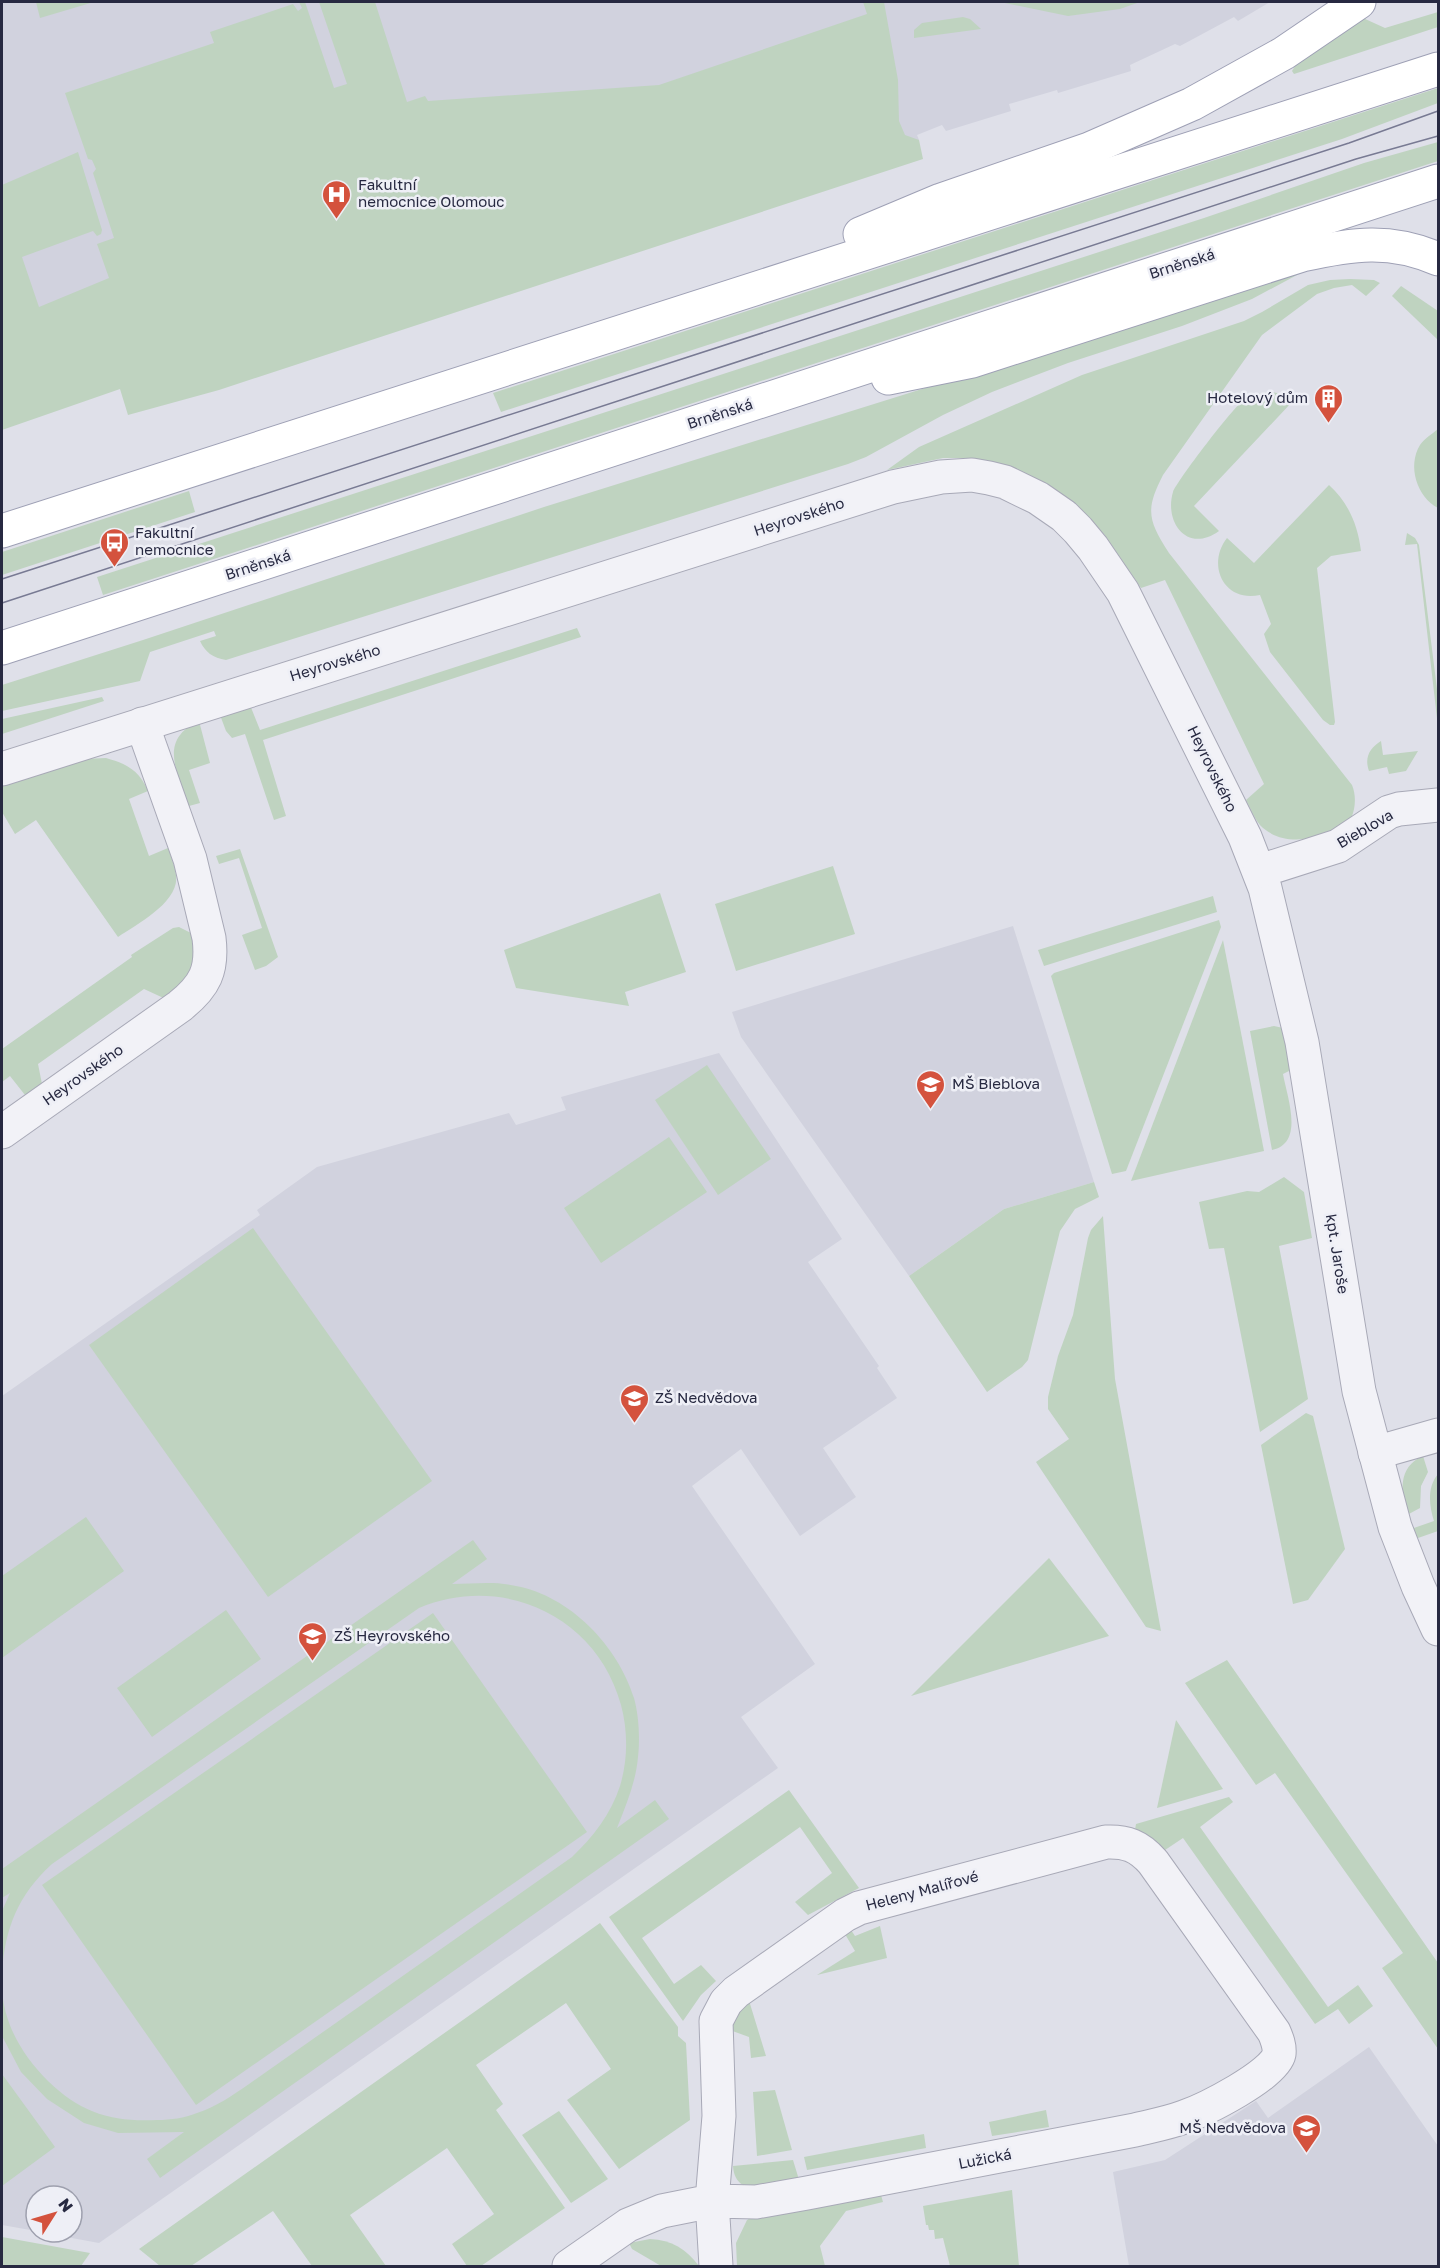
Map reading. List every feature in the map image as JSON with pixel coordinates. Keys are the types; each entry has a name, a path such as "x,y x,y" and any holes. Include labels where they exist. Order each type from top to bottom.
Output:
{"main road":[{"path":"665,316 941,200 1089,148 1192,104 1284,53 1359,2"},
{"path":"2,531 1438,69"},
{"name":"Brněnská","path":"2,648 1438,181"},
{"path":"742,407 972,361 1302,255 1347,245 1398,246 1438,259"}],"street":[{"name":"Heyrovského","path":"2,769 893,487 941,477 980,477 1005,482 1045,502 1064,516 1093,548 1118,584 1140,625 1260,871"},
{"name":"Heyrovského","path":"2,1132 180,1006 202,985 207,975 211,951 190,859 142,724"},
{"name":"Bieblova","path":"1260,871 1338,846 1389,812 1438,805"},
{"name":"kpt. Jaroše","path":"1260,871 1302,1042 1359,1391 1395,1527 1438,1629"},
{"path":"1375,1453 1438,1436"},
{"name":"Heleny Malířové","path":"716,2266 712,2201 719,2116 716,2021 726,2002 736,1992 845,1915 860,1908 1106,1842 1125,1842 1134,1845 1146,1854 1218,1954"},
{"name":"Lužická","path":"569,2266 628,2225 673,2208 712,2201 756,2202 807,2193 1161,2124 1207,2107 1270,2068 1279,2053 1279,2042 1274,2032 1218,1954"}],"shaded area":[{"name":"Fakultní nemocnice Olomouc","path":"2,2 1270,2 1238,21 1234,17 1180,46 1175,44 1130,65 1131,71 1058,93 1057,90 1009,104 1011,111 946,131 942,125 917,135 919,140 2,329"},
{"name":"MŠ Bieblova","path":"1013,926 1094,1182 1004,1209 909,1276 741,1037 732,1012"},
{"name":"ZŠ Heyrovského","path":"719,1053 842,1239 808,1262 879,1366 877,1368 897,1398 823,1448 856,1497 800,1536 741,1449 692,1486 815,1664 741,1717 778,1768 99,2243 84,2240 84,2184 24,2184 24,2229 2,2225 2,1396 260,1215 257,1210 317,1167 509,1113 516,1125 566,1110 561,1097"},
{"name":"MŠ Nedvědova","path":"1369,2047 1438,2146 1438,2266 1129,2266 1113,2172 1165,2160 1256,2101 1268,2118"}],"green space":[{"path":"36,2 94,2 40,18"},
{"name":"Fakultní nemocnice Olomouc","path":"299,2 305,2 334,88 347,84 319,2 375,2 407,102 425,96 428,101 659,85 867,14 863,2 884,2 898,80 899,121 905,135 919,140 923,159 219,390 128,415 120,389 2,430 2,185 78,152 102,230 101,234 97,236 93,231 22,257 39,307 109,278 97,244 114,238 93,173 96,169 92,160 88,159 65,93 214,43 210,32 293,4 298,11 302,8"},
{"path":"1000,2 1140,2 1120,9 1068,16"},
{"path":"1438,12 1438,27 1294,74 1292,71 1297,63 1363,18 1385,28"},
{"path":"963,17 970,19 981,29 914,38 914,30 922,23"},
{"path":"1438,88 1438,103 1342,139 501,412 493,393"},
{"path":"1438,142 1438,161 103,595 97,577 1204,218 1364,163"},
{"path":"1310,268 1252,299 1182,326 1068,363 992,392 848,464 226,660 210,654 200,641 216,636 214,631 150,652 140,681 2,711 2,685 544,507"},
{"path":"1330,280 1374,280 1380,283 1366,296 1352,285 1317,294 1262,335 1163,475 1151,506 1153,523 1169,553 1352,785 1355,797 1354,810 1345,827 1338,832 1318,837 1286,839 1263,828 1246,800 1264,784 1165,580 1141,588 1104,534 1087,517 991,463 962,458 943,458 887,470 919,447 1082,375 1244,321 1308,285"},
{"path":"1401,286 1438,311 1438,340 1392,296"},
{"path":"1271,392 1293,401 1194,506 1219,531 1197,539 1188,537 1175,524 1172,514 1171,503 1177,485 1238,405 1250,396"},
{"path":"1438,429 1438,508 1424,496 1420,489 1414,471 1414,462 1420,445"},
{"path":"1329,485 1342,499 1351,515 1361,551 1331,556 1317,568 1334,725 1323,720 1270,652 1264,634 1271,624 1260,595 1247,596 1228,588 1222,580 1218,559 1227,538 1254,563"},
{"path":"189,491 195,512 2,575 2,552"},
{"path":"1407,533 1415,538 1419,545 1438,697 1438,727 1417,544 1405,545"},
{"path":"577,628 581,637 263,740 286,816 274,820 245,734 232,738 226,731 220,715 250,705 260,730"},
{"path":"102,697 104,701 2,734 2,719"},
{"path":"199,721 210,763 189,770 200,803 189,806 176,770 174,748 178,738 186,729"},
{"path":"1381,741 1383,755 1418,751 1406,771 1389,774 1387,767 1369,771 1367,761 1369,753"},
{"path":"106,758 132,769 141,778 148,791 129,799 149,856 168,848 176,875 175,885 164,903 146,919 118,937 36,820 15,834 2,812 2,786 83,759"},
{"path":"240,849 278,957 266,966 255,970 242,935 262,928 239,858 219,864 216,856"},
{"path":"833,866 855,934 736,971 715,904"},
{"path":"660,893 686,972 625,992 629,1006 516,988 504,950"},
{"path":"1213,896 1217,912 1044,966 1038,950"},
{"path":"1219,920 1221,927 1126,1171 1112,1174 1051,976 1054,973"},
{"path":"179,927 191,933 195,938 196,963 170,1001 144,989 38,1064 42,1084 25,1095 10,1076 2,1082 2,1049 132,957 131,955 173,928"},
{"path":"1223,940 1264,1151 1131,1181"},
{"path":"1274,1026 1283,1028 1291,1070 1283,1074 1290,1106 1291,1129 1282,1146 1272,1150 1250,1031"},
{"path":"707,1065 771,1159 718,1195 655,1100"},
{"path":"669,1137 707,1192 601,1263 564,1208"},
{"path":"1284,1177 1304,1192 1312,1238 1279,1246 1308,1399 1260,1432 1224,1248 1209,1249 1199,1202 1247,1191 1259,1192"},
{"path":"1094,1182 1099,1197 1075,1209 1060,1231 1028,1360 1022,1367 987,1392 909,1276 1004,1209"},
{"path":"1103,1216 1115,1379 1161,1631 1146,1627 1036,1462 1069,1439 1048,1409 1048,1397 1058,1356 1073,1315 1088,1238 1091,1230"},
{"path":"253,1228 432,1481 268,1597 89,1345"},
{"path":"1306,1413 1313,1416 1345,1549 1308,1600 1293,1604 1261,1445"},
{"path":"1423,1456 1428,1472 1421,1486 1420,1508 1407,1515 1403,1498 1403,1481 1409,1467"},
{"path":"1438,1474 1438,1531 1415,1537 1411,1529 1434,1521 1430,1497 1434,1479"},
{"path":"86,1517 124,1571 2,1658 2,1576"},
{"path":"473,1540 487,1559 452,1584 500,1584 536,1592 555,1600 573,1612 604,1642 627,1679 637,1712 639,1735 635,1775 617,1828 655,1800 669,1819 160,2178 147,2159 184,2132 118,2133 84,2123 47,2099 21,2072 2,2036 2,1989 11,2027 23,2050 48,2081 72,2101 85,2108 111,2117 162,2120 187,2116 218,2104 572,1857 587,1841 612,1806 625,1766 626,1735 623,1715 609,1674 591,1647 569,1626 542,1610 514,1600 483,1596 451,1598 419,1608 52,1864 30,1888 15,1913 6,1941 2,1973 2,1911 10,1893 2,1898 2,1869"},
{"path":"1049,1558 1109,1636 911,1696"},
{"path":"226,1610 261,1659 152,1737 117,1688"},
{"path":"433,1613 587,1832 196,2105 42,1885"},
{"path":"1227,1660 1438,1963 1438,2049 1382,1968 1403,1953 1275,1773 1256,1785 1185,1683"},
{"path":"1176,1720 1223,1789 1157,1808"},
{"path":"789,1790 859,1888 808,1915 795,1902 832,1873 800,1827 642,1938 674,1984 701,1965 716,1981 701,1995 683,2021 609,1917"},
{"path":"1229,1797 1233,1802 1200,1827 1328,2007 1358,1985 1373,2006 1349,2024 1338,2009 1315,2024 1183,1838 1165,1850 1148,1836 1135,1830 1136,1824"},
{"path":"600,1923 678,2027 678,2036 686,2043 690,2120 619,2169 567,2100 611,2069 566,2003 476,2065 503,2104 496,2110 565,2208 481,2266 467,2266 452,2244 494,2214 447,2148 350,2215 386,2266 312,2266 273,2211 191,2266 160,2266 139,2249"},
{"path":"847,1924 855,1936 880,1926 887,1958 817,1975 855,1951 842,1929"},
{"path":"747,1994 766,2056 751,2058 749,2037 727,2029"},
{"path":"2,2074 55,2147 2,2186"},
{"path":"775,2090 792,2150 757,2156 753,2092"},
{"path":"1046,2110 1049,2127 992,2136 989,2122"},
{"path":"559,2111 608,2179 571,2203 522,2135"},
{"path":"924,2134 926,2148 807,2170 804,2157"},
{"path":"793,2160 800,2183 770,2189 750,2188 741,2184 733,2166"},
{"path":"879,2188 883,2202 846,2211 820,2246 825,2266 737,2266 736,2243 747,2220 768,2208"},
{"path":"1012,2190 1019,2266 950,2266 943,2238 935,2239 934,2230 929,2230 923,2206"},
{"path":"2,2237 24,2241 24,2244 40,2244 90,2253 81,2266 2,2266"},
{"path":"650,2239 678,2246 699,2266 661,2266 632,2249 629,2243"}],"tram line":[{"path":"2,579 1349,143 1438,111"},
{"path":"2,603 1356,159 1438,136"}],"place":[{"name":"Fakultní nemocnice Olomouc","path":"337,220"},
{"name":"Hotelový dům","path":"1329,424"},
{"name":"Fakultní nemocnice","path":"114,568"},
{"name":"MŠ Bieblova","path":"931,1110"},
{"name":"ZŠ Nedvědova","path":"634,1424"},
{"name":"ZŠ Heyrovského","path":"313,1662"},
{"name":"MŠ Nedvědova","path":"1307,2154"}]}
